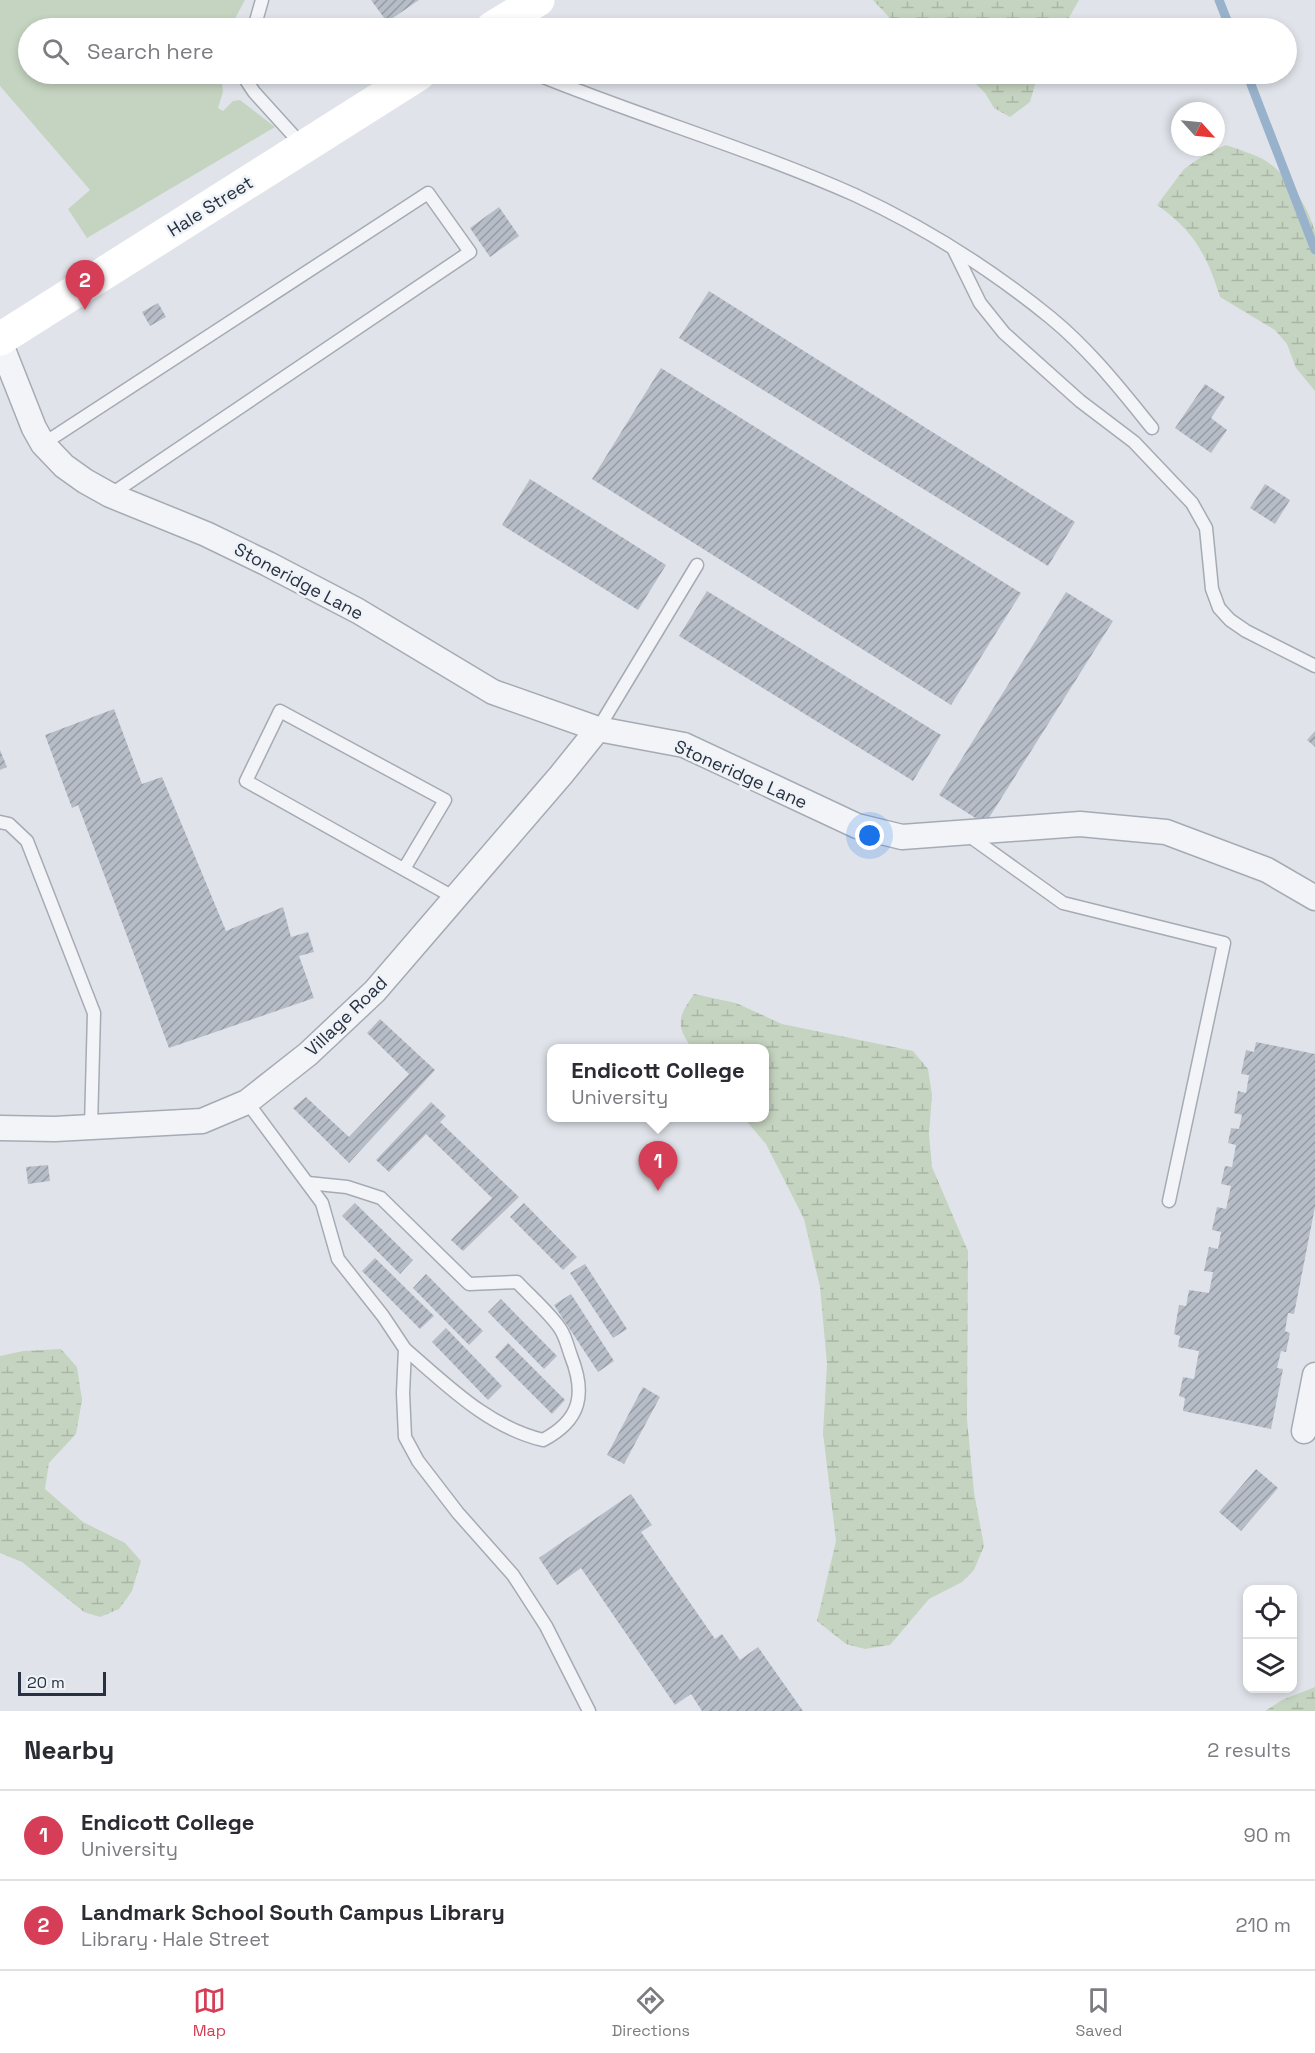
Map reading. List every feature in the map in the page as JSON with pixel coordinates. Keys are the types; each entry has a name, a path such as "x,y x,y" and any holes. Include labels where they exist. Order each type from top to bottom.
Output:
{"main road":[{"path":"508,18 538,0"},
{"name":"Hale Street","path":"0,340 403,84"}],"street":[{"name":"Stoneridge Lane","path":"0,340 34,428 43,444 64,466 110,495 206,534 358,611 493,692 598,729 684,745 857,826 902,837 1080,824 1166,832 1267,870 1315,898"},
{"name":"Village Road","path":"0,1128 56,1129 202,1121 247,1102 308,1054 375,991 598,729"},
{"path":"1304,1431 1315,1375"}],"lane":[{"path":"257,18 262,0"},
{"path":"249,84 303,146"},
{"path":"562,84 846,192 954,249 993,274 1052,319 1110,376 1152,428"},
{"path":"43,444 428,193 470,252 110,495"},
{"path":"954,249 980,303 1004,333 1080,401 1134,442 1192,503 1206,528 1212,589 1219,608 1230,620 1246,631 1315,666"},
{"path":"598,729 697,565"},
{"path":"404,869 445,800 280,711 246,781 455,898"},
{"path":"0,822 9,824 27,842 94,1013 91,1127"},
{"path":"964,832 1063,903 1224,943 1169,1201"},
{"path":"247,1102 322,1203 338,1259 383,1316 405,1349 461,1397 497,1422 525,1436 543,1440 558,1432 572,1418 581,1394 577,1369 561,1329 518,1282 469,1284 381,1198 347,1187 308,1183"},
{"path":"405,1349 405,1437 418,1461 458,1513 513,1575 546,1626 589,1711"}],"green space":[{"path":"0,0 245,0 235,18 18,18 18,84 222,84 223,92 218,108 223,111 233,101 240,100 275,127 87,238 68,209 90,190 0,86"},
{"path":"873,0 1079,0 1069,18 890,18"},
{"path":"976,84 1035,84 1030,102 1010,117 994,108"},
{"path":"1225,145 1261,158 1279,171 1295,190 1312,222 1315,232 1315,391 1296,368 1287,344 1275,330 1220,297 1198,245 1181,224 1157,205 1184,169 1203,156 1225,156"},
{"path":"694,994 736,1003 782,1024 913,1051 928,1069 932,1095 929,1134 932,1167 968,1251 967,1419 974,1492 984,1546 974,1570 962,1582 929,1599 890,1645 865,1649 846,1644 817,1621 836,1541 823,1433 827,1364 820,1287 804,1219 766,1144 747,1122 769,1122 769,1044 690,1044 681,1027 685,1009"},
{"path":"61,1349 77,1367 82,1400 76,1434 49,1463 45,1489 83,1522 125,1543 141,1561 132,1591 119,1609 100,1617 84,1612 22,1562 0,1553 0,1356 23,1351"},
{"path":"1315,1687 1315,1711 1265,1711 1282,1700"}],"building":[{"path":"371,0 419,0 393,18 384,18"},
{"path":"499,207 519,236 490,257 470,228"},
{"path":"709,291 1075,522 1048,566 679,338"},
{"path":"158,303 166,317 150,326 142,312"},
{"path":"661,368 1021,593 951,705 592,479"},
{"path":"1205,384 1225,397 1211,418 1227,430 1211,453 1175,428"},
{"path":"530,479 666,565 638,610 502,525"},
{"path":"1265,484 1290,500 1275,524 1250,508"},
{"path":"707,591 941,735 913,781 679,636"},
{"path":"1066,592 1113,621 985,824 939,795"},
{"path":"114,709 142,784 162,777 226,931 283,907 291,937 308,932 314,952 299,956 314,998 169,1048 78,805 72,808 45,735"},
{"path":"1315,731 1315,747 1307,740"},
{"path":"0,750 7,767 0,770"},
{"path":"380,1019 435,1070 349,1163 293,1108 306,1097 349,1137 409,1074 367,1033"},
{"path":"1256,1042 1315,1054 1315,1207 1294,1314 1288,1313 1285,1331 1290,1333 1286,1352 1281,1351 1277,1368 1283,1369 1271,1429 1183,1411 1185,1398 1179,1396 1183,1377 1194,1379 1199,1351 1178,1347 1180,1336 1174,1334 1179,1305 1186,1306 1189,1290 1209,1293 1213,1272 1204,1271 1209,1247 1218,1249 1221,1232 1212,1230 1217,1207 1226,1209 1231,1186 1221,1184 1225,1166 1232,1167 1236,1145 1228,1143 1231,1128 1239,1129 1242,1115 1234,1113 1238,1091 1246,1093 1249,1075 1241,1074 1246,1050 1254,1052"},
{"path":"431,1102 446,1116 440,1122 519,1197 463,1251 451,1240 492,1198 426,1134 389,1172 376,1160"},
{"path":"48,1165 50,1181 28,1184 26,1167"},
{"path":"355,1203 413,1260 400,1274 342,1216"},
{"path":"524,1203 577,1257 563,1270 510,1217"},
{"path":"375,1258 434,1316 420,1329 362,1271"},
{"path":"585,1264 627,1329 613,1338 570,1273"},
{"path":"426,1274 483,1331 469,1345 413,1288"},
{"path":"571,1294 614,1361 598,1372 554,1305"},
{"path":"501,1299 557,1356 544,1369 488,1312"},
{"path":"446,1328 502,1386 488,1400 432,1342"},
{"path":"508,1343 565,1400 552,1414 495,1357"},
{"path":"643,1387 660,1397 624,1464 607,1455"},
{"path":"1256,1469 1278,1488 1241,1531 1219,1512"},
{"path":"631,1494 652,1525 641,1532 715,1639 722,1634 740,1660 758,1647 803,1711 702,1711 691,1694 675,1705 581,1568 557,1585 539,1558"}],"waterway":[{"path":"1219,0 1226,18"},
{"path":"1251,84 1315,250"}],"place":[{"name":"Landmark School South Campus Library","path":"85,310"},
{"name":"Endicott College","path":"658,1191"}]}
